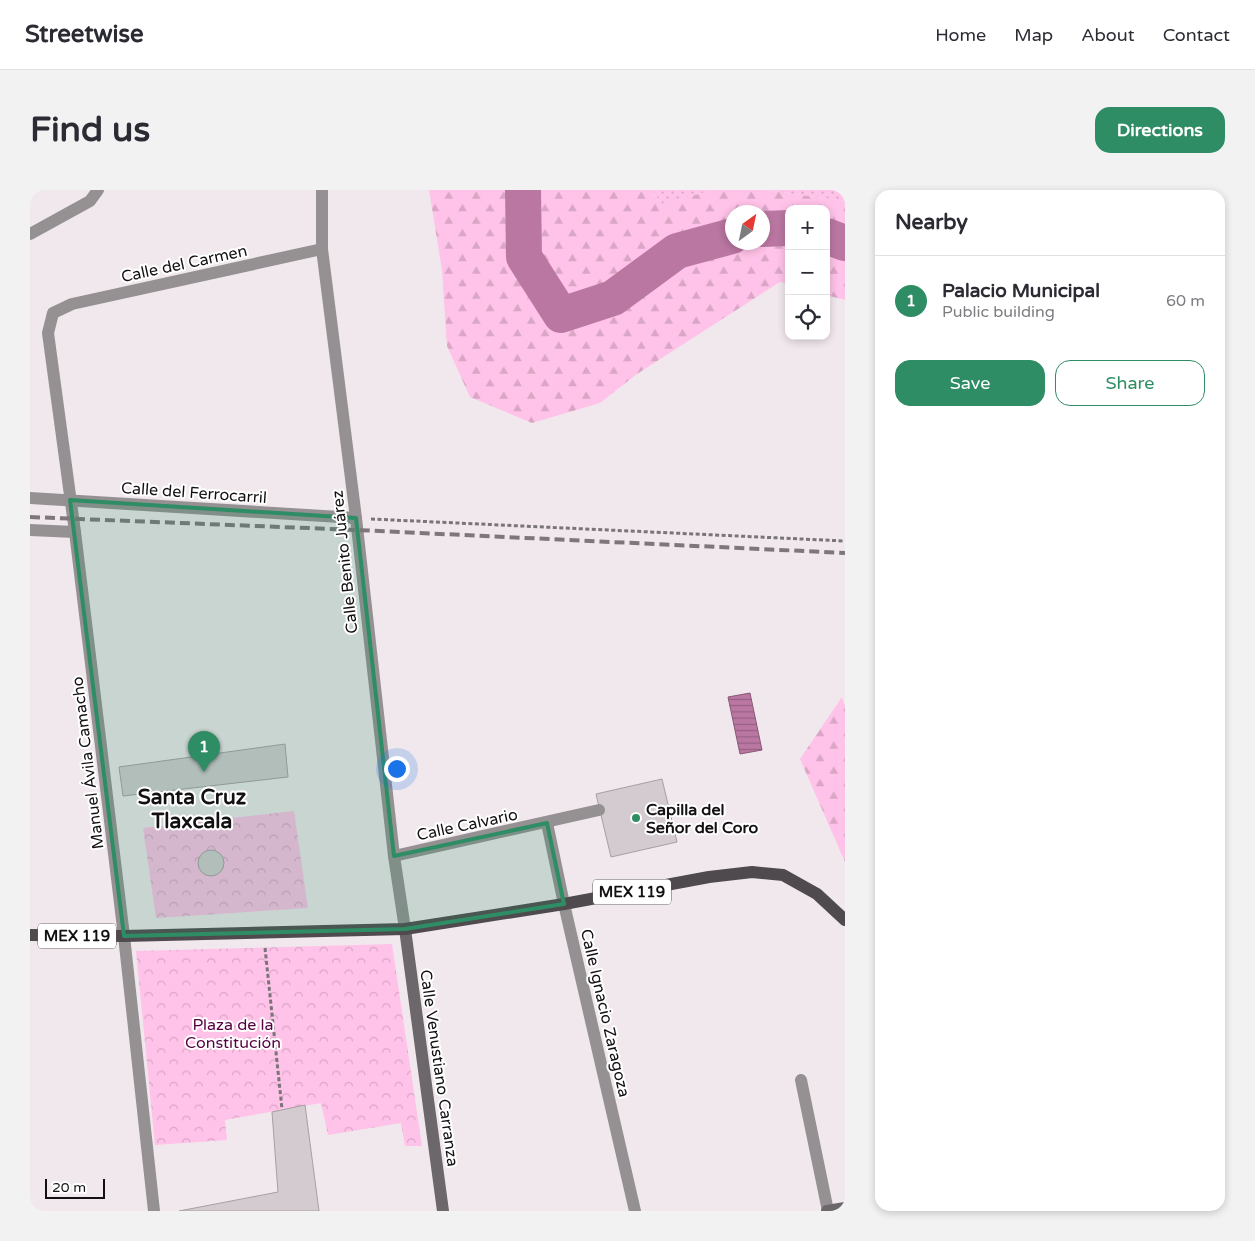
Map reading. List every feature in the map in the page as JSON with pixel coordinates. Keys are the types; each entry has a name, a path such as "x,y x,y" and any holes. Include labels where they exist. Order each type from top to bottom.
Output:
{"main road":[{"name":"MEX 119","path":"30,935 124,936 404,929 564,904 709,877 752,872 783,875 816,894 845,920"},
{"name":"Calle Venustiano Carranza","path":"404,929 443,1211"},
{"path":"827,1211 845,1208"}],"street":[{"path":"30,234 90,201 98,190"},
{"name":"Calle Benito Juárez","path":"322,190 322,249 356,518 404,929"},
{"name":"Calle del Carmen","path":"53,313 72,304 322,249"},
{"name":"Manuel Ávila Camacho","path":"53,313 48,332 75,532 124,936 154,1211"},
{"name":"Calle del Ferrocarril","path":"30,498 356,518"},
{"path":"30,530 75,532"},
{"name":"Calle Calvario","path":"394,856 599,810"},
{"name":"Calle Ignacio Zaragoza","path":"547,823 635,1211"},
{"path":"801,1080 827,1211"}],"path":[{"path":"356,518 845,540"},
{"path":"263,933 282,1109"}],"highlighted area":[{"path":"70,500 356,518 394,856 547,823 564,904 405,929 124,936"}],"green space":[{"path":"429,190 651,190 662,204 713,190 764,190 845,201 845,300 830,296 830,205 785,205 785,283 780,282 637,374 600,403 532,423 470,397 447,346 442,270"},
{"path":"651,190 713,190 662,204"},
{"path":"764,190 845,190 845,201"},
{"path":"842,697 845,706 845,862 800,759"},
{"path":"294,811 308,908 156,918 143,828","holes":["206,851 215,851 222,857 224,865 214,875 202,872 199,865 201,856"]},
{"name":"Plaza de la Constitución","path":"392,944 422,1146 405,1146 401,1123 328,1135 321,1103 225,1120 227,1140 155,1145 136,951"}],"shaded area":[{"path":"750,693 762,750 740,754 728,697"}],"building":[{"path":"285,744 288,777 123,796 119,767"},
{"name":"Capilla del Señor del Coro","path":"662,779 677,842 611,857 596,794"},
{"path":"211,850 220,854 224,863 220,872 211,876 202,872 198,863 202,854"},
{"path":"305,1105 319,1211 179,1211 278,1192 272,1112"}],"waterway":[{"path":"523,190 524,257 561,315 613,298 677,251 725,238"},
{"path":"770,229 785,228"},
{"path":"830,237 845,243"}],"railway":[{"path":"30,517 845,553"}],"place":[{"name":"Palacio Municipal","path":"204,772"},
{"name":"Capilla del Señor del Coro","path":"636,818"}],"district":[{"name":"Santa Cruz Tlaxcala","path":"192,809"}]}
